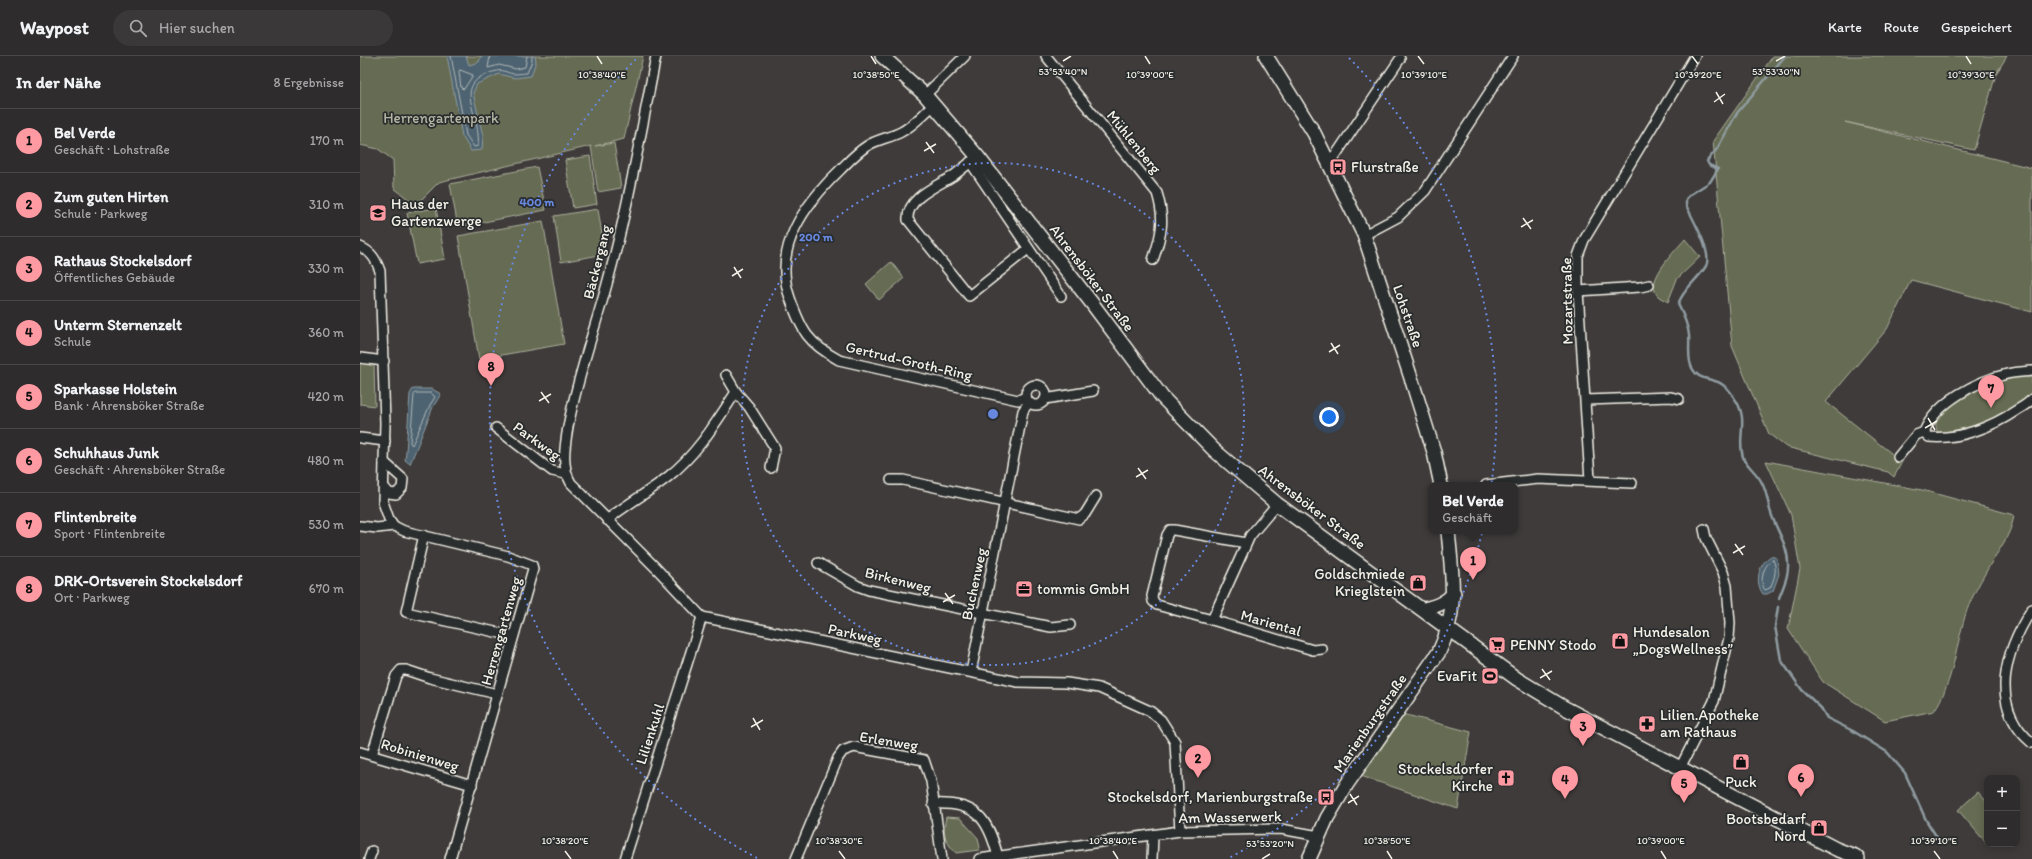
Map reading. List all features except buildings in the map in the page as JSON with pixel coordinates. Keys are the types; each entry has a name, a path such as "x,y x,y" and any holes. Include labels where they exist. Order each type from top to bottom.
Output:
{"main road":[{"name":"Ahrensböker Straße","path":"882,56 934,105 974,160 1091,302 1162,397 1214,450 1277,504 1424,609 1447,628 1517,679 1565,708 1836,849 1855,856 1858,859"},
{"name":"Lohstraße","path":"1266,56 1314,133 1364,235 1434,452 1440,482"},
{"path":"1447,628 1452,610 1454,593 1448,534"},
{"path":"1424,609 1439,605 1454,593"},
{"name":"Marienburgstraße","path":"1309,859 1352,776 1439,652 1447,628"},
{"name":"Ahrensböker Straße","path":"1836,849 1848,859"}],"street":[{"name":"Bäckergang","path":"566,474 564,461 568,427 577,388 608,284 633,178 656,56"},
{"path":"925,95 965,56"},
{"name":"Mühlenberg","path":"1046,56 1156,193 1162,208 1162,229 1153,260"},
{"path":"1364,235 1398,217 1425,191 1512,56"},
{"name":"Mozartstraße","path":"1590,480 1578,291 1578,256 1582,244 1695,56"},
{"path":"1329,162 1335,156 1400,59"},
{"name":"Gertrud-Groth-Ring","path":"934,105 902,132 867,146 831,179 805,207 788,246 784,266 787,290 804,331 819,349 839,360 1018,400 1028,400 1035,405 1041,404 1045,399 1093,391"},
{"path":"974,160 953,176 932,188 912,205 907,215 908,220 969,296 1028,250"},
{"name":"Ahrensböker Straße","path":"974,160 1028,250 1060,296"},
{"path":"360,247 374,257 380,271 384,361 385,441 383,502 389,519 394,526"},
{"path":"1578,291 1640,287 1648,285"},
{"path":"360,358 384,361"},
{"path":"1898,457 1916,435 1924,432 1927,425 1947,404 1978,384 2007,374 2032,371"},
{"path":"726,375 736,392 749,407 775,448 771,468"},
{"path":"1006,501 1023,410 1028,400 1029,387 1039,385 1046,393 1045,399"},
{"path":"607,520 670,475 693,454 736,392"},
{"path":"1586,400 1671,397 1679,399"},
{"path":"1924,432 1929,437 1943,439 1974,431 2003,419 2032,399"},
{"name":"Parkweg","path":"496,428 552,471 566,474 575,488 656,568 702,617 1018,682 1067,683 1099,688 1150,711 1161,720 1175,742 1180,831"},
{"path":"360,438 385,441"},
{"path":"384,462 403,479 402,488 396,494 389,493 384,487"},
{"path":"1512,482 1538,479 1632,482"},
{"path":"891,480 903,480 1006,501 1079,519 1085,514 1096,496"},
{"name":"Buchenweg","path":"971,672 1006,501"},
{"path":"1212,620 1246,543 1250,536 1277,504"},
{"name":"Herrengartenweg","path":"360,526 377,528 394,526 404,531 508,556 532,565 533,569 450,859"},
{"path":"1680,768 1714,701 1729,638 1730,623 1723,572 1706,538 1704,529"},
{"name":"Mariental","path":"1246,543 1170,530 1167,535 1152,596 1153,601 1157,605 1313,650 1322,649"},
{"path":"424,535 406,612 513,636"},
{"name":"Birkenweg","path":"818,562 858,586 869,590 1051,627 1070,625"},
{"path":"2032,609 2023,624 2009,655 2004,682 2009,712 2021,732 2032,743"},
{"name":"Lilienkuhl","path":"625,859 702,617"},
{"path":"372,755 396,676 401,670 406,670 430,678 498,694"},
{"name":"Erlenweg","path":"796,859 838,758 843,751 854,748 924,760 931,781 933,804 942,859"},
{"name":"Robinienweg","path":"360,752 472,785"},
{"path":"933,804 951,803 974,812 991,831 998,857"},
{"name":"Am Wasserwerk","path":"979,859 1153,836 1180,831 1281,829 1320,836"},
{"path":"1152,859 1153,836"}],"green space":[{"name":"Herrengartenpark","path":"360,56 643,56 624,139 595,146 614,143 621,188 598,192 591,146 439,182 416,205 394,188 393,160 378,149 360,145"},
{"path":"1773,56 2007,56 1996,74 1974,150 1845,122 2032,168 2032,312 1911,280 1887,329 1826,402 1896,457 1903,460 1894,477 1888,472 1786,447 1769,434 1732,346 1713,141"},
{"path":"590,156 597,204 573,208 565,160"},
{"path":"537,167 546,210 458,227 450,184"},
{"path":"436,208 445,259 417,264 407,213"},
{"path":"598,209 605,254 561,262 554,216"},
{"path":"543,221 564,344 479,359 458,236"},
{"path":"1685,239 1700,257 1677,279 1668,302 1657,295 1654,289 1655,282 1663,266"},
{"path":"891,262 904,278 879,300 866,284"},
{"path":"360,363 374,364 375,406 360,404"},
{"path":"2023,375 2032,375 2032,396 2008,413 1966,431 1938,433 1936,422 1942,412 1953,402 1983,387"},
{"path":"1766,461 1922,490 2014,515 2010,531 2003,545 1973,595 1963,623 1946,688 1934,711 1885,721 1823,682 1788,629 1800,569 1791,515"},
{"path":"1399,713 1471,732 1458,809 1355,774"},
{"path":"1978,792 1984,799 1984,840 1958,810"},
{"path":"946,817 960,818 978,838 979,850 956,853 949,845 945,837 944,828"}],"water":[{"path":"447,56 466,56 469,65 479,62 481,56 535,56 536,61 531,76 515,78 499,74 477,84 473,93 483,136 482,150 471,151 462,136"},
{"path":"413,389 432,389 441,394 433,407 410,464 405,460 410,394"},
{"path":"1771,556 1777,558 1779,574 1773,591 1763,594 1760,589 1758,579 1759,573 1763,563"}],"waterway":[{"path":"1779,598 1788,572 1786,548 1771,513 1763,484 1743,457 1741,449 1741,413 1732,394 1726,387 1698,375 1692,368 1689,356 1688,331 1685,319 1678,304 1684,293 1706,266 1707,260 1707,253 1704,244 1686,205 1686,199 1710,182 1718,169 1709,165 1707,161 1717,149 1737,113 1785,56"},
{"path":"1778,607 1775,626 1781,660 1802,690 1821,708 1827,718 1853,731 1887,752 1905,773 1926,820 1938,839"}],"place":[{"name":"Flurstraße","path":"1338,167"},
{"name":"Haus der Gartenzwerge","path":"378,213"},
{"name":"DRK-Ortsverein Stockelsdorf","path":"491,386"},
{"name":"Flintenbreite","path":"1991,408"},
{"name":"Bel Verde","path":"1473,580"},
{"name":"Goldschmiede Krieglstein","path":"1418,583"},
{"name":"tommis GmbH","path":"1024,589"},
{"name":"Hundesalon „DogsWellness”","path":"1620,641"},
{"name":"PENNY Stodo","path":"1497,645"},
{"name":"EvaFit","path":"1490,676"},
{"name":"Lilien.Apotheke am Rathaus","path":"1647,724"},
{"name":"Rathaus Stockelsdorf","path":"1583,746"},
{"name":"Puck","path":"1741,762"},
{"name":"Zum guten Hirten","path":"1198,778"},
{"name":"Stockelsdorfer Kirche","path":"1506,778"},
{"name":"Stockelsdorf, Marienburgstraße","path":"1326,797"},
{"name":"Schuhhaus Junk","path":"1801,797"},
{"name":"Unterm Sternenzelt","path":"1565,799"},
{"name":"Sparkasse Holstein","path":"1684,803"},
{"name":"Bootsbedarf Nord","path":"1819,828"}]}
